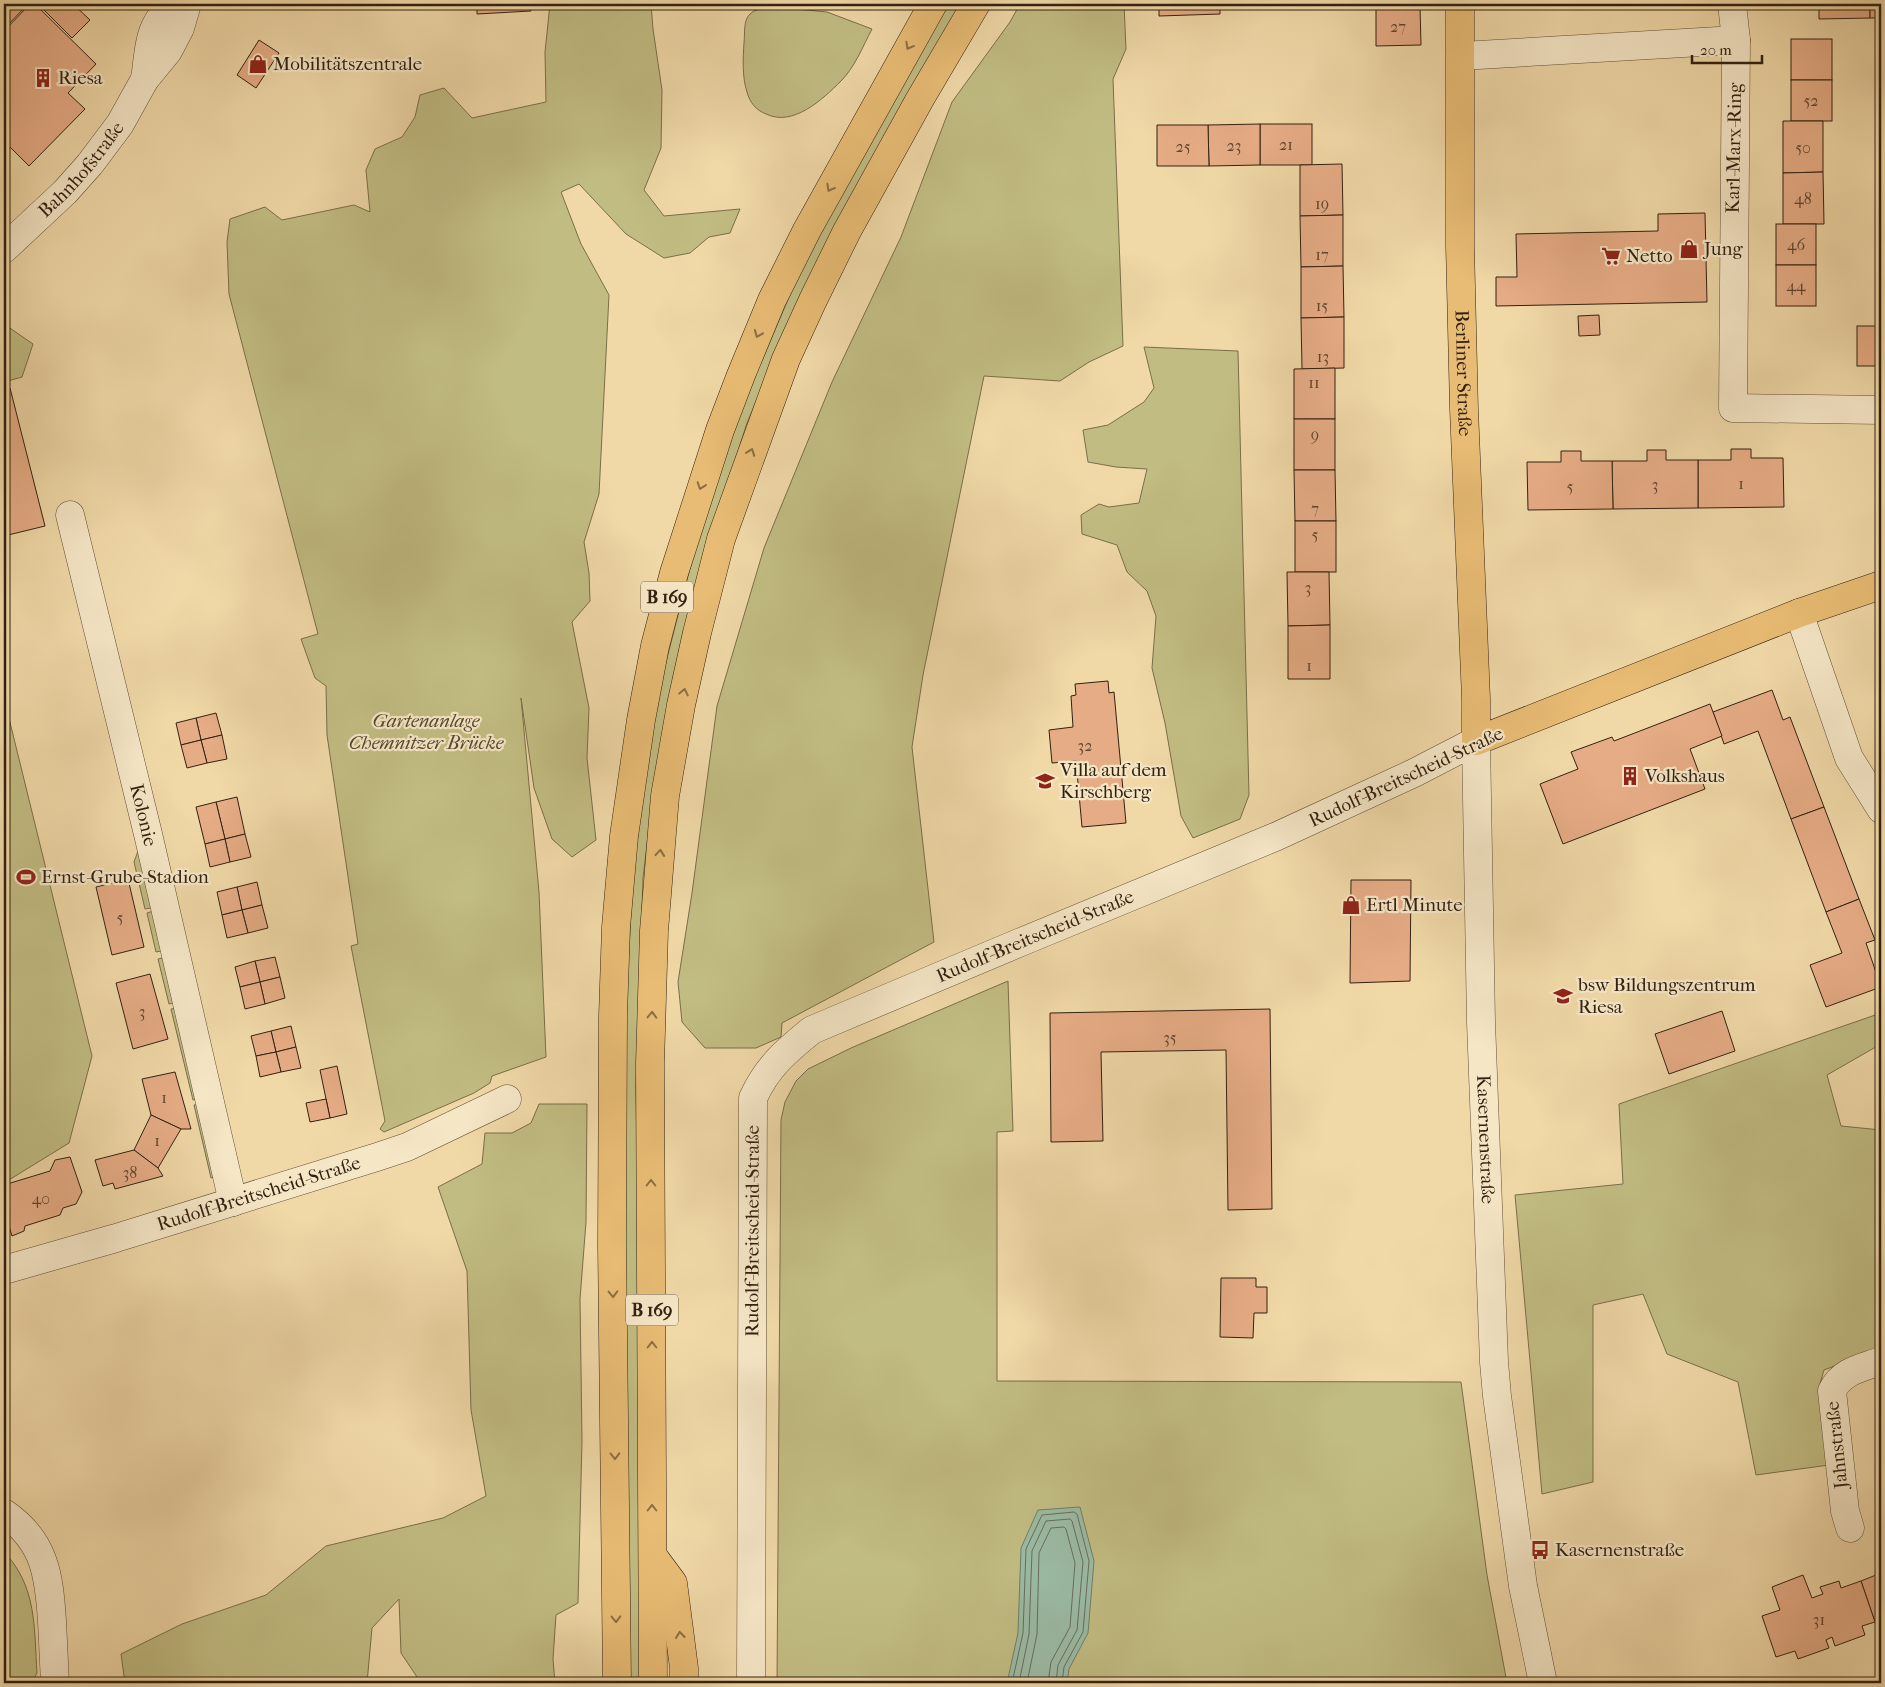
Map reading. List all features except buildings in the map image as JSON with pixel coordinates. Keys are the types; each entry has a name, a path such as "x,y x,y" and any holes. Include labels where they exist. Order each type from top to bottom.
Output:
{"main road":[{"name":"B 169","path":"617,1670 612,1245 613,1015 616,927 624,836 641,720 674,573 697,497 720,430 772,300 807,230 933,4"},
{"name":"B 169","path":"653,1683 650,1064 654,931 665,796 681,705 721,539 786,359 847,231 976,4"},
{"name":"Berliner Straße","path":"1460,4 1461,284 1476,741"},
{"name":"Rudolf-Breitscheid-Straße","path":"1476,741 1799,613 1881,585"},
{"path":"653,1556 673,1583 684,1668 684,1683"},
{"path":"609,1683 617,1670"}],"street":[{"name":"Bahnhofstraße","path":"145,79 152,33 159,17 172,4"},
{"name":"Bahnhofstraße","path":"4,249 65,192 90,164 120,124 145,79 168,51 180,28 187,4"},
{"name":"Karl-Marx-Ring","path":"1732,4 1736,40 1733,408 1881,410"},
{"path":"1461,56 1736,40"},
{"name":"Kolonie","path":"70,515 148,834 233,1202"},
{"path":"1799,613 1849,758 1881,809"},
{"name":"Rudolf-Breitscheid-Straße","path":"751,1683 753,1098 759,1085 775,1062 786,1050 812,1030 1275,838 1406,777 1476,741"},
{"name":"Kasernenstraße","path":"1476,741 1481,1032 1494,1362 1523,1586 1543,1683"},
{"name":"Rudolf-Breitscheid-Straße","path":"4,1270 233,1202 407,1147 506,1099"},
{"name":"Jahnstraße","path":"1850,1528 1845,1512 1832,1390 1836,1382 1843,1375 1881,1361"},
{"path":"4,1514 28,1534 35,1544 46,1568 50,1594 55,1683"}],"green space":[{"name":"Gartenanlage Chemnitzer Brücke","path":"550,4 651,4 662,90 661,148 644,190 664,216 740,209 730,233 709,237 690,253 664,258 626,234 579,184 561,192 581,244 609,295 599,494 584,542 589,573 590,601 572,622 589,708 587,758 596,840 572,857 552,839 534,788 521,698 539,892 546,1057 492,1076 490,1083 474,1093 384,1132 380,1129 385,1121 351,946 358,944 327,735 326,686 315,678 301,639 318,634 229,294 227,242 230,219 265,207 282,220 354,205 370,212 366,170 375,149 402,137 415,117 420,95 444,88 472,118 546,102 545,52"},
{"path":"947,4 961,4 774,359 747,423 707,548 651,810 643,878 636,1087 642,1683 630,1683 622,1084 633,873 650,742 663,674 697,541 737,418 793,288 828,219 904,78"},
{"path":"1020,4 1124,4 1126,49 1113,79 1123,346 1089,362 1060,381 984,376 923,675 912,747 934,942 782,1023 781,1037 756,1048 705,1048 682,1022 678,982 717,706 764,548 832,382 901,237 952,102 1010,22"},
{"path":"786,8 827,12 872,29 850,69 833,88 806,110 786,117 776,117 759,110 748,96 743,67 745,28 746,20 753,11"},
{"path":"4,324 33,344 22,377 4,382"},
{"path":"1144,347 1238,351 1249,795 1240,819 1193,838 1181,816 1165,723 1152,668 1156,616 1147,591 1127,572 1117,545 1082,534 1081,515 1099,504 1109,507 1139,503 1147,469 1116,467 1088,462 1083,430 1108,425 1144,402 1154,388"},
{"name":"Ernst-Grube-Stadion","path":"4,698 92,1056 69,1143 4,1183"},
{"path":"138,851 156,907 145,909 134,862"},
{"path":"156,910 166,950 156,952 147,913"},
{"path":"167,957 178,1002 169,1004 158,959"},
{"path":"1008,981 1013,1131 997,1132 997,1381 1461,1382 1487,1575 1507,1683 777,1683 781,1120 785,1102 796,1081 808,1069 851,1048"},
{"path":"179,1008 201,1098 193,1100 171,1009"},
{"path":"1881,1013 1881,1044 1827,1075 1841,1126 1881,1130 1881,1348 1824,1370 1819,1387 1829,1465 1756,1475 1738,1382 1667,1354 1643,1294 1593,1305 1593,1482 1542,1494 1515,1195 1623,1184 1619,1104"},
{"path":"202,1104 219,1176 211,1178 194,1105"},
{"path":"539,1104 587,1104 586,1222 580,1299 582,1440 578,1603 556,1615 553,1659 555,1683 421,1683 401,1653 399,1599 372,1628 367,1683 125,1683 121,1654 182,1624 266,1595 326,1546 443,1518 486,1496 471,1410 467,1271 438,1187 482,1164 485,1133 512,1133 531,1123"},
{"path":"4,1552 15,1565 23,1579 32,1608 37,1673 32,1682 29,1683 10,1683 4,1673"}],"water":[{"path":"1080,1507 1094,1561 1088,1633 1069,1669 1067,1683 1007,1683 1018,1633 1021,1548 1038,1510"}],"place":[{"name":"Mobilitätszentrale","path":"258,64"},
{"name":"Riesa","path":"43,78"},
{"name":"Jung","path":"1689,249"},
{"name":"Netto","path":"1611,256"},
{"name":"Volkshaus","path":"1630,776"},
{"name":"Villa auf dem Kirschberg","path":"1045,781"},
{"name":"Ernst-Grube-Stadion","path":"26,877"},
{"name":"Ertl Minute","path":"1351,905"},
{"name":"bsw Bildungszentrum Riesa","path":"1563,996"},
{"name":"Kasernenstraße","path":"1540,1550"}]}
